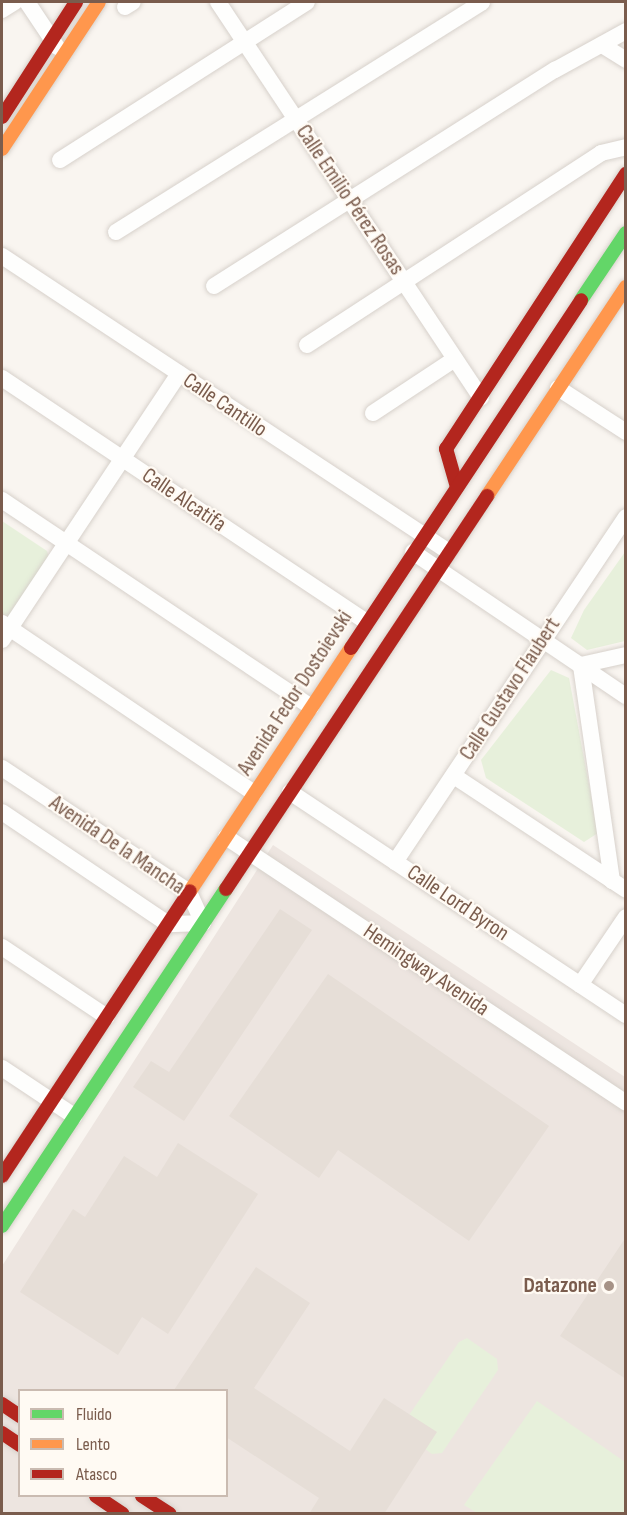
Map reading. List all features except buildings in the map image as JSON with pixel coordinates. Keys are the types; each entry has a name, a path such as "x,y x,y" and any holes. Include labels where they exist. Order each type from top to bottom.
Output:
{"main road":[{"path":"2,117 76,2"},
{"path":"2,149 99,2"},
{"path":"457,487 446,449 626,174"},
{"name":"Avenida Fedor Dostoievski","path":"2,1176 626,233"},
{"path":"2,1226 626,287"},
{"path":"2,1404 18,1415"},
{"path":"2,1433 18,1444"},
{"path":"98,1497 123,1514"},
{"path":"144,1497 170,1514"}],"street":[{"path":"2,10 15,2"},
{"path":"27,2 62,56"},
{"name":"Calle Emilio Pérez Rosas","path":"218,2 481,398"},
{"path":"60,159 307,2"},
{"path":"116,232 482,2"},
{"path":"214,286 555,70 626,31"},
{"path":"602,45 626,60"},
{"path":"307,345 601,153 626,147"},
{"name":"Calle Cantillo","path":"2,256 449,552"},
{"path":"373,413 455,359"},
{"path":"179,374 66,543 4,630 254,793"},
{"name":"Calle Alcatifa","path":"2,378 367,622"},
{"path":"558,388 626,432"},
{"path":"2,500 311,707"},
{"name":"Calle Gustavo Flaubert","path":"395,862 454,776 542,639 626,517"},
{"path":"413,552 626,696"},
{"path":"581,665 626,655"},
{"path":"581,665 619,885"},
{"name":"Avenida De la Mancha","path":"2,768 189,892 203,923 168,924 2,812"},
{"path":"454,776 619,885"},
{"name":"Calle Lord Byron","path":"290,792 626,1015"},
{"name":"Hemingway Avenida","path":"226,837 626,1103"},
{"path":"580,985 626,917"},
{"path":"2,947 107,1017"},
{"path":"2,1068 74,1116"}],"shaded area":[{"path":"273,845 625,1077 625,1513 2,1513 2,1266"}],"green space":[{"path":"2,521 47,551 49,558 9,616 3,619"},
{"path":"625,552 625,641 587,650 571,638 584,610"},
{"path":"551,670 569,678 598,833 584,842 486,778 481,760"},
{"path":"467,1338 497,1359 498,1370 442,1453 432,1454 404,1434 403,1424 459,1342"},
{"path":"537,1401 625,1462 625,1513 477,1513 464,1505"}],"traffic: fast":[{"path":"581,300 626,233"},
{"path":"2,1226 226,889"}],"traffic: slow":[{"path":"2,149 99,2"},
{"path":"487,496 626,287"},
{"path":"190,891 351,648"}],"traffic: jam":[{"path":"2,117 76,2"},
{"path":"457,487 446,449 626,174"},
{"path":"351,648 581,300"},
{"path":"226,889 487,496"},
{"path":"2,1176 190,891"},
{"path":"2,1404 18,1415"},
{"path":"2,1433 18,1444"},
{"path":"98,1497 123,1514"},
{"path":"144,1497 170,1514"}],"place":[{"name":"Datazone","path":"609,1286"}]}
